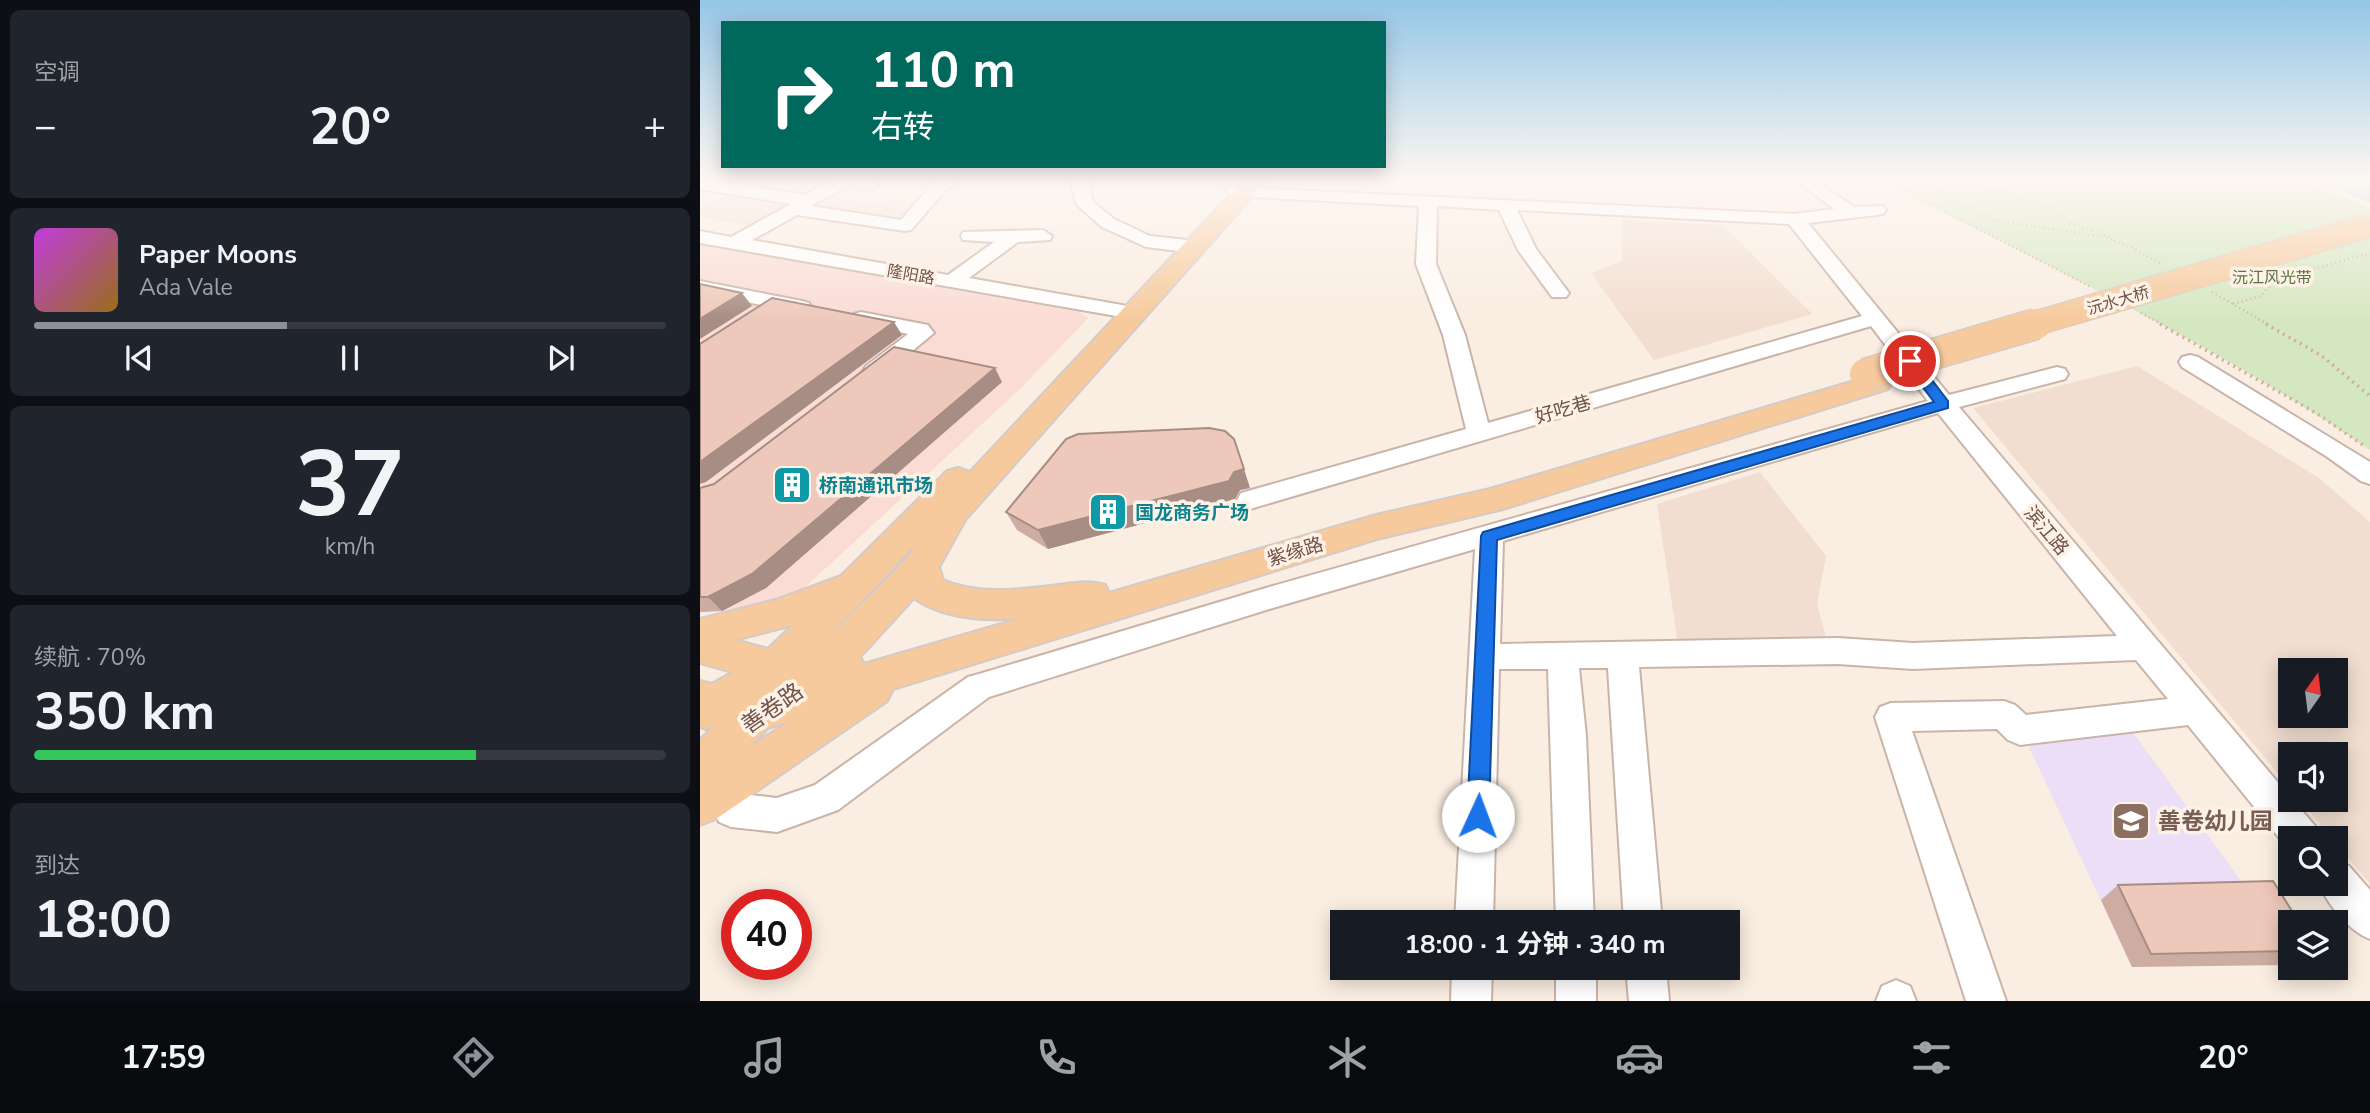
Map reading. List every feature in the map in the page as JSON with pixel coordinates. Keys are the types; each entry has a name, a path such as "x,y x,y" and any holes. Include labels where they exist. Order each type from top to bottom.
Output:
{"main road":[{"path":"700,647 815,678 921,567 953,512 1206,228"},
{"name":"沅水大桥","path":"1871,378 2361,228"},
{"name":"沅水大桥","path":"1871,378 2370,235"},
{"name":"善卷路","path":"705,706 775,668 1122,311 1189,246"},
{"name":"紫缘路","path":"815,678 1385,508 1871,378"},
{"name":"紫缘路","path":"755,714 1376,527 1491,501 1871,378"},
{"path":"921,567 928,589 943,597 955,599 980,603 1026,602 1092,595"},
{"path":"700,634 782,612 855,586"},
{"path":"706,788 903,669"},
{"name":"善卷路","path":"706,788 755,714 815,678"},
{"path":"705,706 755,714"}],"street":[{"path":"734,243 761,228"},
{"path":"1118,228 1146,241 1189,246"},
{"path":"1427,228 1426,264 1454,335 1479,434"},
{"path":"1517,228 1527,250 1559,293"},
{"name":"滨江路","path":"1801,228 1877,318 1943,404 2292,826"},
{"path":"970,236 1043,236"},
{"name":"隆阳路","path":"700,237 1122,311"},
{"path":"952,281 1012,237"},
{"path":"700,287 920,330 923,333 855,385"},
{"path":"755,316 778,302"},
{"name":"好吃巷","path":"1250,500 1877,318"},
{"path":"2190,362 2370,475"},
{"path":"706,788 731,810 777,815 826,798 979,687 1266,599 1943,404 2057,374"},
{"path":"1474,910 1489,536"},
{"path":"1484,657 1838,651 1913,656 2144,647"},
{"path":"1623,655 1642,910"},
{"path":"1563,656 1569,736 1575,910"},
{"path":"1986,1001 1891,717 2004,715 2020,730 2196,710"},
{"path":"2348,893 2370,920"},
{"path":"1471,1001 1472,980"},
{"path":"1576,980 1576,1001"},
{"path":"1647,980 1649,1001"}],"path":[{"path":"2083,228 2132,247"},
{"path":"2233,304 2261,296 2269,286 2280,279 2370,253"}],"shaded area":[{"path":"1622,228 1726,228 1812,314 1654,360 1591,273 1622,261"},
{"name":"桥南通讯市场","path":"700,244 1077,310 1088,318 1022,387 800,592 722,611 700,613"},
{"path":"2137,366 2319,478 2370,522 2370,884 2348,857 2348,826 2322,826 2310,812 2348,812 2348,742 2278,742 2278,773 1973,408"},
{"path":"1760,472 1826,556 1817,604 1828,644 1678,644 1657,504"},
{"name":"善卷幼儿园","path":"2132,731 2252,896 2132,967 2029,747 2036,742"}],"green space":[{"name":"沅江风光带","path":"1975,228 2370,228 2370,450 2253,376"}],"building":[{"path":"700,284 742,293 700,319"},
{"path":"772,298 894,322 700,462 700,344"},
{"path":"894,347 995,368 752,574 708,597 700,597 700,488 714,484"},
{"name":"国龙商务广场","path":"1209,428 1225,431 1234,439 1244,469 1234,472 1229,481 1038,530 1006,512 1066,439 1078,434"},
{"path":"2273,881 2278,889 2278,896 2283,896 2291,910 2278,910 2278,951 2151,954 2118,885"}],"place":[{"name":"桥南通讯市场","path":"792,485"},
{"name":"国龙商务广场","path":"1108,512"},
{"name":"善卷幼儿园","path":"2131,821"}],"route":[{"path":"1478,816 1489,536 1943,404 1910,361"}]}
